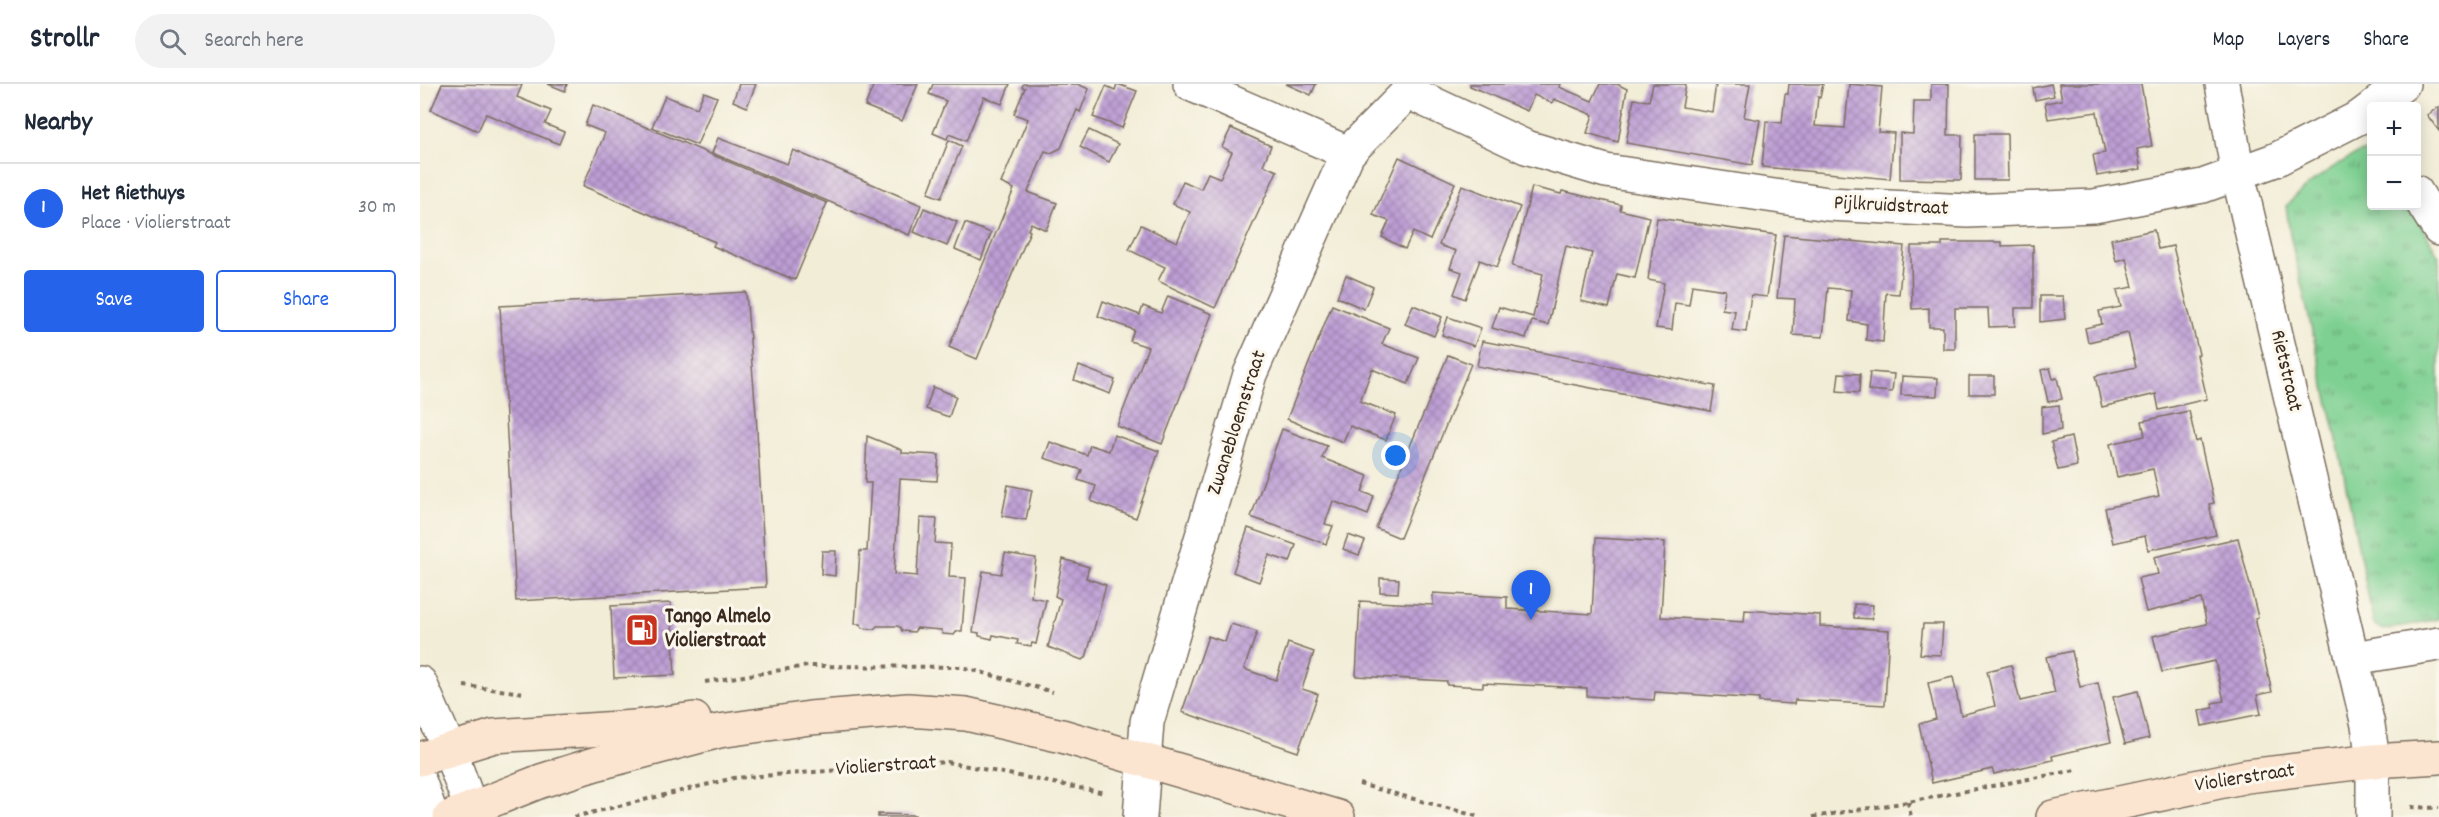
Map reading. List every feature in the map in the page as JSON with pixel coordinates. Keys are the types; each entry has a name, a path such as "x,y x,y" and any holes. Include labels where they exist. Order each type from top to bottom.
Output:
{"main road":[{"path":"460,812 541,781 719,731 810,718 908,710 966,714 1062,736 1338,817"},
{"path":"434,754 494,736 635,727 693,719 810,718"},
{"name":"Violierstraat","path":"2053,817 2247,776 2373,761 2439,757"}],"street":[{"path":"1190,84 1348,153"},
{"name":"Rietstraat","path":"2222,84 2238,174 2368,725 2373,761 2373,817"},
{"name":"Pijlkruidstraat","path":"2384,102 2403,84"},
{"name":"Zwanebloemstraat","path":"1141,808 1147,722 1250,374 1348,153 1410,88"},
{"name":"Pijlkruidstraat","path":"1410,88 1526,147 1606,171 1828,204 1968,211 2094,206 2203,186 2275,160 2367,117"},
{"path":"2421,200 2439,229"},
{"path":"2353,658 2439,644"},
{"path":"420,683 434,754 460,812"},
{"path":"420,783 432,817"}],"path":[{"name":"Violierstraat","path":"574,817 734,778 947,762 1141,808"},
{"path":"1908,802 1911,817"}],"green space":[{"path":"2367,150 2367,210 2413,210 2439,257 2439,619 2384,630 2374,625 2336,435 2290,235 2286,206 2326,172"}],"building":[{"path":"442,84 522,85 517,97 551,111 545,124 564,132 559,144 486,114 478,131 431,110"},
{"path":"548,84 567,84 565,91"},
{"path":"739,84 756,84 747,107 733,101"},
{"path":"874,84 918,84 902,121 865,106"},
{"path":"933,84 1010,84 1002,104 984,97 966,141 949,134 947,139 933,133 946,101 929,94"},
{"path":"1023,84 1077,84 1089,89 1080,112 1077,110 1061,148 1051,153 1045,151 1028,192 1057,203 1046,230 1031,223 1028,230 1030,231 977,359 949,347 1014,189 1001,183 1028,119 1014,114 1025,88 1022,87"},
{"path":"1117,84 1137,91 1122,128 1093,117 1106,86 1115,90"},
{"path":"1286,84 1316,84 1311,95"},
{"path":"1470,84 1561,84 1559,87 1592,101 1600,84 1617,84 1627,89 1618,142 1587,133 1593,115 1554,99 1552,103 1534,95 1527,111 1470,86"},
{"path":"1653,84 1686,84 1682,107 1712,112 1716,84 1750,84 1744,117 1760,120 1752,165 1626,143 1634,99 1649,101"},
{"path":"1789,84 1823,84 1820,98 1818,97 1815,126 1845,128 1849,84 1882,87 1878,132 1894,133 1890,179 1762,167 1766,121 1782,123 1785,94 1788,94"},
{"path":"1931,84 1949,84 1948,135 1962,135 1961,180 1900,179 1900,133 1913,134 1914,101 1931,101"},
{"path":"2051,84 2054,96 2035,100 2033,88"},
{"path":"2059,84 2141,84 2152,146 2137,149 2141,169 2097,176 2093,155 2105,153 2097,112 2048,119 2045,103 2062,100"},
{"path":"704,92 717,97 697,145 652,127 665,96 697,108"},
{"path":"593,105 827,203 795,280 713,246 715,242 583,186 605,133 585,125"},
{"path":"2439,107 2439,131 2427,115"},
{"path":"1231,128 1271,146 1263,165 1277,171 1215,308 1158,281 1165,267 1129,250 1141,225 1177,242 1190,212 1173,204 1183,181 1201,189 1208,173 1220,178 1232,152 1222,147"},
{"path":"1089,130 1118,144 1109,162 1080,147"},
{"path":"1975,134 2007,134 2008,180 1975,180"},
{"path":"718,138 787,164 793,150 921,205 909,235 712,153"},
{"path":"949,140 962,146 941,198 928,193"},
{"path":"1399,157 1455,183 1430,240 1413,232 1405,249 1382,237 1389,221 1373,215"},
{"path":"1462,185 1520,207 1497,267 1480,260 1465,299 1454,294 1462,272 1450,268 1456,251 1439,245"},
{"path":"1532,187 1561,194 1562,191 1621,205 1620,210 1649,217 1635,278 1617,274 1609,308 1581,301 1592,253 1566,246 1548,325 1532,321 1526,338 1492,328 1499,307 1533,317 1543,274 1512,266"},
{"path":"924,208 957,222 947,246 914,232"},
{"path":"1657,218 1776,235 1767,297 1751,295 1746,332 1732,330 1735,311 1722,309 1725,290 1692,285 1689,305 1675,303 1672,330 1656,328 1664,283 1648,280"},
{"path":"965,223 991,233 981,260 955,249"},
{"path":"2154,230 2158,249 2173,246 2199,354 2197,355 2207,399 2159,410 2156,394 2102,407 2095,376 2136,367 2128,333 2088,342 2085,328 2102,324 2099,311 2121,307 2117,290 2133,287 2126,258 2116,261 2111,239"},
{"path":"1784,235 1904,246 1899,294 1886,293 1883,342 1866,340 1867,324 1849,321 1851,290 1828,288 1823,337 1793,335 1795,299 1777,298"},
{"path":"1942,242 2002,242 2002,246 2033,245 2033,308 2015,308 2015,326 1989,327 1988,308 1955,308 1955,349 1943,349 1943,327 1929,327 1929,308 1912,309 1911,258 1911,246 1942,246"},
{"path":"1346,275 1373,287 1364,309 1337,297"},
{"path":"746,292 766,587 516,601 500,306"},
{"path":"1168,296 1212,314 1162,444 1117,426 1148,347 1130,341 1134,330 1098,316 1103,301 1140,315 1143,306 1161,313"},
{"path":"2040,296 2063,296 2065,319 2040,322"},
{"path":"1332,305 1389,328 1382,344 1419,358 1408,384 1372,369 1360,401 1396,415 1386,440 1350,426 1343,442 1287,419"},
{"path":"1413,305 1442,317 1434,336 1405,324"},
{"path":"1448,317 1481,328 1474,346 1442,335"},
{"path":"1482,341 1715,386 1711,411 1477,366"},
{"path":"1448,355 1471,364 1400,538 1376,528"},
{"path":"1079,366 1115,380 1110,394 1074,380"},
{"path":"2050,368 2053,379 2057,378 2062,399 2048,402 2041,370"},
{"path":"1870,372 1894,374 1892,392 1868,390"},
{"path":"1839,373 1860,374 1859,393 1837,391"},
{"path":"1902,376 1938,378 1937,396 1901,395"},
{"path":"1969,376 1994,376 1994,394 1969,394"},
{"path":"933,387 956,396 949,417 926,409"},
{"path":"2059,405 2061,430 2042,434 2042,407"},
{"path":"2189,411 2196,442 2200,440 2214,503 2209,504 2216,535 2148,550 2145,536 2113,543 2105,508 2159,496 2153,469 2117,477 2110,444 2145,436 2142,421"},
{"path":"1282,429 1327,446 1322,458 1368,476 1362,492 1374,496 1368,515 1333,501 1325,524 1333,526 1326,544 1251,517"},
{"path":"1114,435 1159,451 1136,518 1091,501 1096,486 1078,480 1082,470 1044,458 1050,442 1087,455 1090,445 1109,451"},
{"path":"867,436 902,450 902,453 939,455 937,481 900,479 894,574 917,576 920,518 937,519 935,543 951,544 949,577 966,578 962,631 957,631 954,635 943,634 941,630 917,628 914,632 902,631 897,626 877,626 874,629 862,628 860,624 855,624 860,551 867,551 871,483 865,483"},
{"path":"2071,437 2077,466 2058,470 2051,442"},
{"path":"1008,485 1032,490 1026,520 1002,516"},
{"path":"1248,528 1296,545 1290,562 1269,555 1259,582 1233,572"},
{"path":"1348,535 1365,541 1359,555 1343,549"},
{"path":"1596,538 1665,542 1661,617 1744,622 1745,610 1820,615 1820,626 1889,630 1885,705 1795,700 1794,704 1759,702 1759,699 1655,692 1654,700 1587,696 1587,688 1483,683 1483,687 1447,685 1447,681 1356,676 1360,601 1433,605 1433,593 1507,597 1507,609 1592,614"},
{"path":"2238,538 2258,617 2255,618 2272,692 2257,695 2261,714 2202,726 2199,711 2213,708 2212,703 2224,701 2215,661 2162,672 2153,636 2207,624 2201,599 2146,612 2138,578 2158,574 2154,557"},
{"path":"822,551 836,551 835,576 821,574"},
{"path":"1005,553 1036,558 1031,597 1046,600 1036,644 1032,643 1031,646 1017,644 1018,640 993,635 992,639 973,632 983,571 1001,574"},
{"path":"1063,559 1089,567 1086,578 1106,585 1086,658 1082,660 1048,647 1061,599 1055,596"},
{"path":"1380,578 1399,579 1398,593 1380,592"},
{"path":"671,603 675,675 614,678 611,606"},
{"path":"1854,604 1873,605 1872,619 1854,618"},
{"path":"1231,624 1257,632 1244,669 1276,680 1288,643 1314,652 1302,689 1318,694 1298,752 1182,712 1208,636 1225,642"},
{"path":"1923,624 1943,624 1941,655 1920,654"},
{"path":"2072,651 2080,687 2098,683 2111,742 2052,756 2053,760 1994,774 1992,769 1932,783 1919,724 1936,719 1928,683 1953,677 1961,715 1995,706 1987,671 2011,665 2020,701 2055,693 2046,657"},
{"path":"2138,691 2149,738 2125,744 2113,697"},
{"path":"878,814 915,815 915,817 878,817"}],"place":[{"name":"Het Riethuys","path":"1531,620"},
{"name":"Tango Almelo Violierstraat","path":"642,630"}]}
